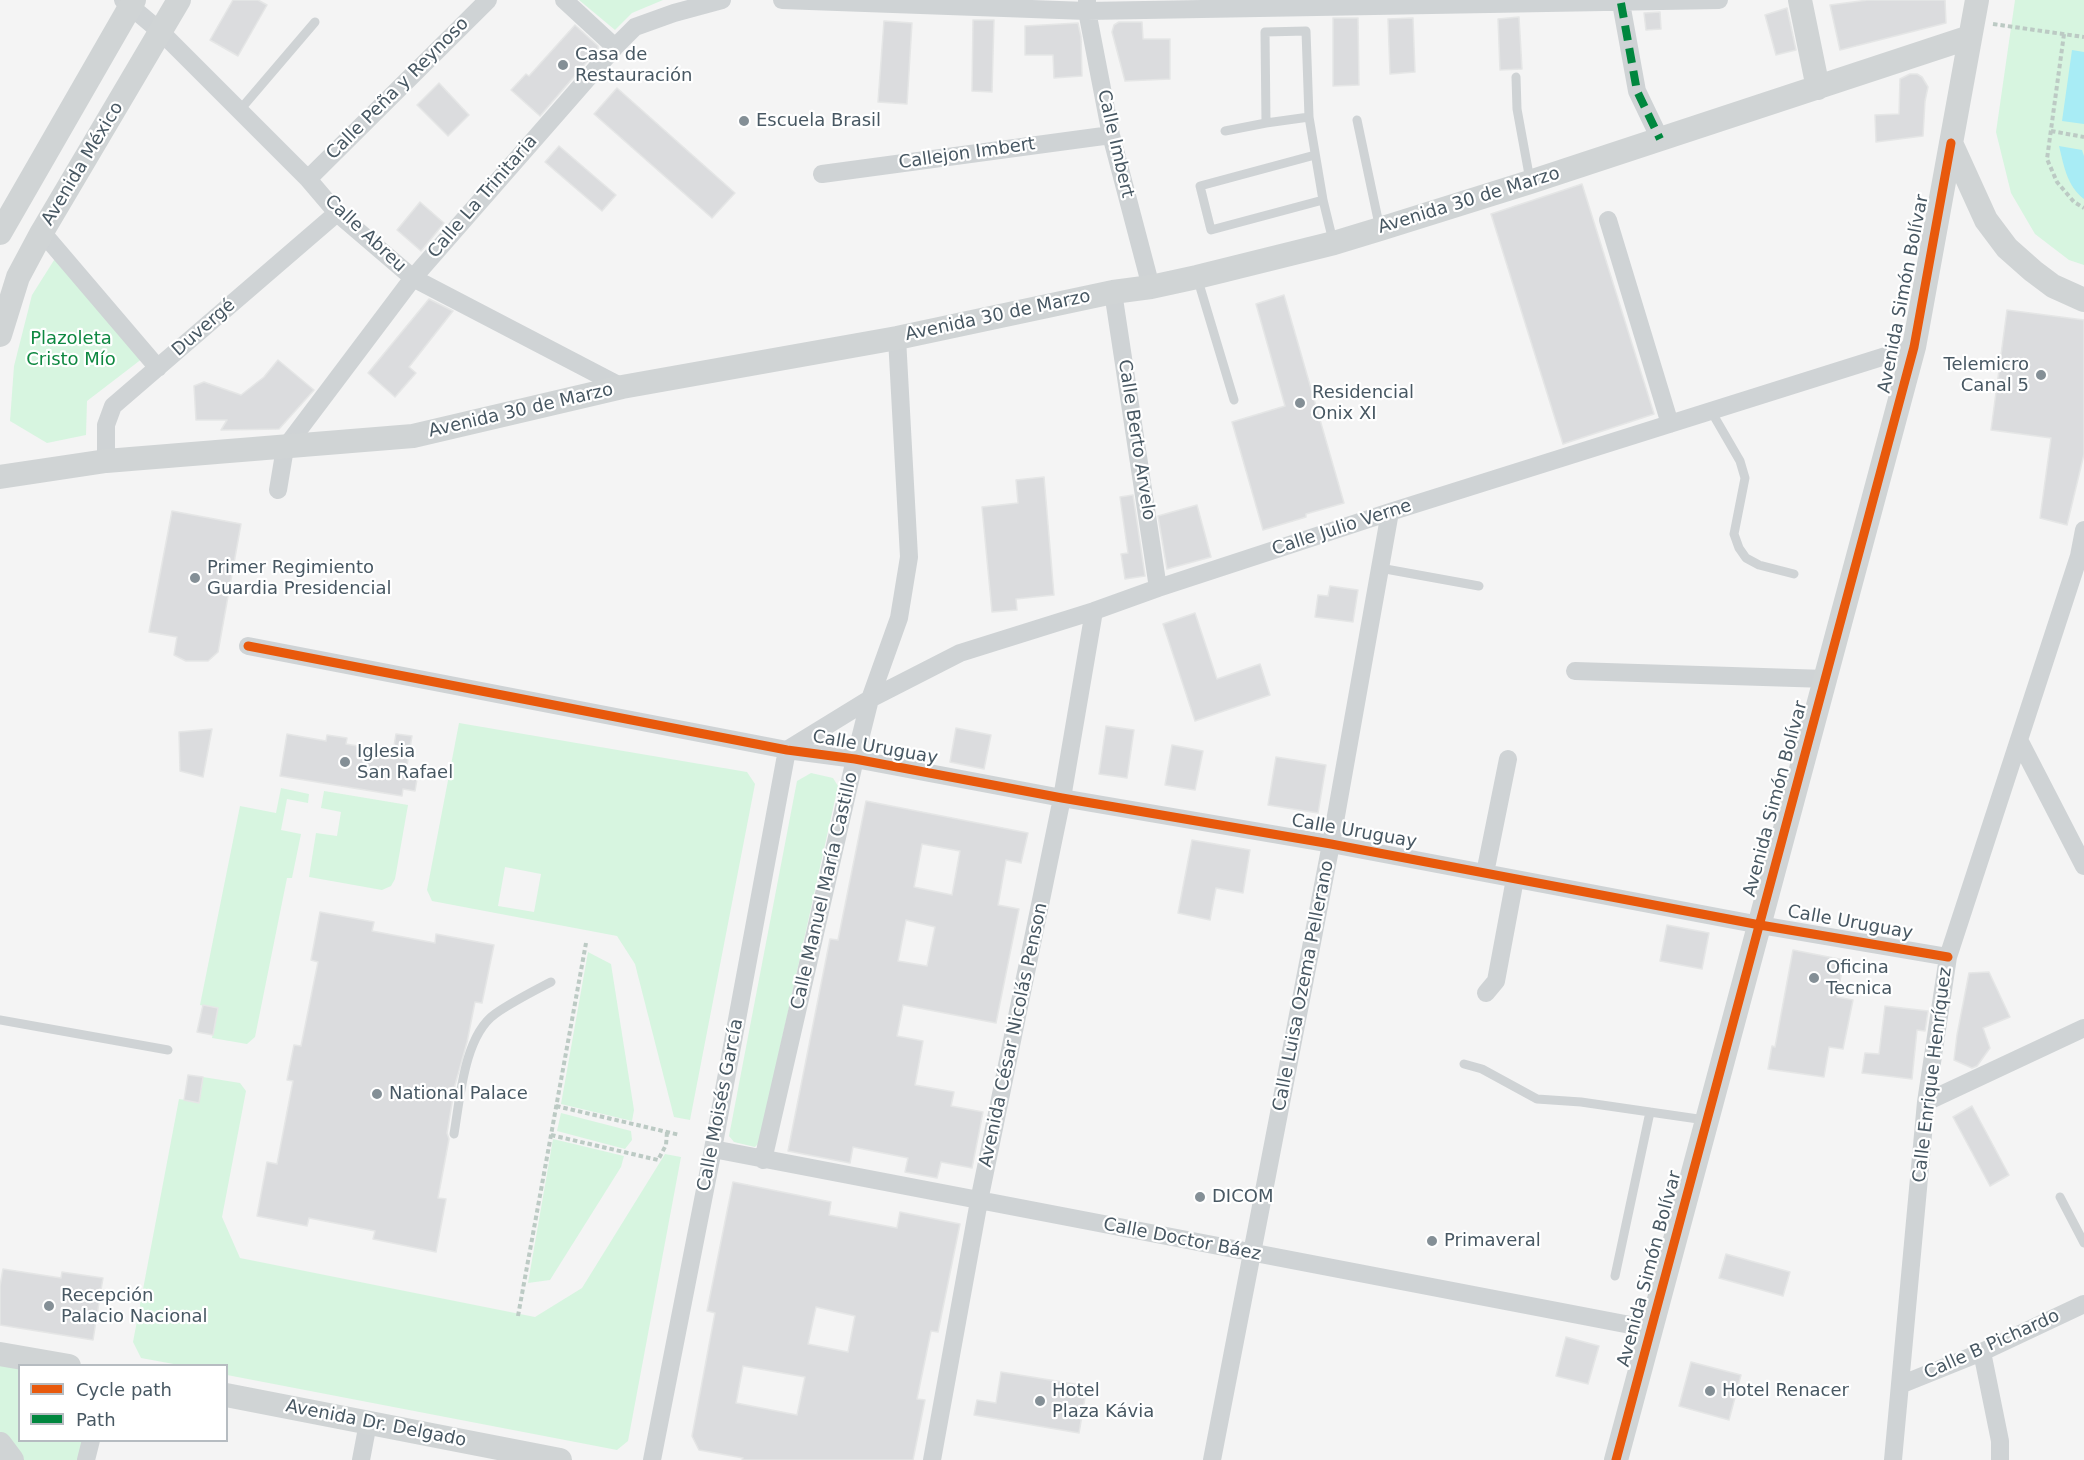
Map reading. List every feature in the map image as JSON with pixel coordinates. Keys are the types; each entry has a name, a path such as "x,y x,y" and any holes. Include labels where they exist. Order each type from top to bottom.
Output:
{"main road":[{"name":"Avenida México","path":"0,335 18,277 42,232 179,0"},
{"path":"1800,0 1818,88"},
{"name":"Avenida México","path":"0,233 129,2"},
{"name":"Avenida 30 de Marzo","path":"0,477 106,461 413,436 622,387 897,338 1113,292 1197,277 1334,243 1380,229 1818,88 1973,20"},
{"name":"Avenida Simón Bolívar","path":"1616,1460 1914,347 1973,20"},
{"path":"1951,143 1986,220 2007,248 2033,272 2053,286 2084,300"},
{"path":"0,1353 63,1364"},
{"name":"Avenida Dr. Delgado","path":"228,1395 560,1460"},
{"path":"0,1444 12,1460"}],"street":[{"name":"Calle Peña y Reynoso","path":"308,179 488,0"},
{"path":"564,0 615,46"},
{"name":"Calle La Trinitaria","path":"285,448 413,278 615,46 635,27 674,12 722,0"},
{"path":"782,0 1087,5 1621,3 1719,0"},
{"name":"Calle Abreu","path":"129,2 308,179 337,213 413,278 622,387"},
{"path":"1621,3 1637,91 1660,140"},
{"name":"Calle Imbert","path":"1087,5 1111,135 1150,287"},
{"name":"Callejon Imbert","path":"822,174 1111,135"},
{"name":"Duvergé","path":"106,461 106,425 113,406 337,213"},
{"path":"1608,220 1670,424"},
{"path":"42,232 158,368"},
{"name":"Calle Berto Arvelo","path":"1113,292 1158,588"},
{"name":"Calle Manuel María Castillo","path":"763,1160 870,699 899,618 909,556 897,338"},
{"name":"Calle Julio Verne","path":"787,750 870,699 960,653 1094,611 1390,512 1914,347"},
{"path":"278,490 285,448"},
{"name":"Calle Luisa Ozema Pellerano","path":"1212,1460 1331,844 1390,512"},
{"name":"Calle Enrique Henríquez","path":"1893,1460 1926,1102 1948,957 2081,556 2084,530"},
{"name":"Avenida César Nicolás Penson","path":"932,1460 979,1201 1062,798 1094,611"},
{"name":"Calle Uruguay","path":"248,646 787,750 855,759 1062,798 1331,844 1760,925 1948,957"},
{"path":"1575,671 1826,679"},
{"path":"2019,740 2084,866"},
{"name":"Calle Moisés García","path":"652,1460 713,1149 787,750"},
{"path":"1485,873 1508,759"},
{"path":"1486,993 1496,981 1515,879"},
{"path":"1926,1102 2084,1028"},
{"name":"Calle Doctor Báez","path":"713,1149 1651,1329"},
{"name":"Calle B Pichardo","path":"1900,1385 1982,1352 2084,1304"},
{"path":"1982,1352 2000,1441 2000,1460"},
{"path":"361,1460 368,1423"},
{"path":"86,1460 90,1442"}],"lane":[{"path":"238,111 315,22"},
{"path":"1266,123 1265,32 1306,31 1309,117 1323,200 1334,243"},
{"path":"1516,77 1519,125 1530,182"},
{"path":"1225,131 1309,117"},
{"path":"1357,120 1380,229"},
{"path":"1315,156 1200,186 1211,230 1323,200"},
{"path":"1197,277 1234,400"},
{"path":"1711,411 1740,461 1745,478 1734,534 1739,548 1746,558 1759,565 1794,574"},
{"path":"1380,568 1479,586"},
{"path":"454,1134 467,1061 483,1028 493,1015 551,982"},
{"path":"0,1020 168,1050"},
{"path":"1464,1064 1482,1069 1537,1099 1581,1102 1707,1121"},
{"path":"1614,1276 1650,1112"},
{"path":"2060,1197 2084,1243"}],"path":[{"path":"1973,20 2084,37"},
{"path":"2064,34 2047,159 2057,182 2074,202 2084,208"},
{"path":"2050,131 2084,137"},
{"path":"518,1316 586,942"},
{"path":"556,1106 680,1135"},
{"path":"551,1135 658,1160 666,1145 667,1132"}],"green space":[{"path":"579,0 663,0 632,13 615,30"},
{"path":"2015,0 2084,0 2084,265 2069,260 2035,234 2011,193 1996,132"},
{"name":"Plazoleta Cristo Mío","path":"56,257 147,355 87,401 86,435 47,443 10,421 14,366 32,295"},
{"path":"459,723 747,772 755,784 690,1120 674,1117 635,964 617,936 432,901 427,890","holes":["505,867 541,874 534,912 498,906"]},
{"path":"811,773 833,778 838,786 759,1143 755,1147 734,1142 729,1136 797,781"},
{"path":"281,788 309,794 308,803 287,799 281,830 301,834 292,878 287,878 255,1037 247,1044 212,1038 218,1009 200,1005 240,806 276,813"},
{"path":"324,791 408,805 395,879 391,886 382,890 309,877 316,833 337,836 341,812 321,808"},
{"path":"588,952 611,964 634,1110 632,1121 561,1104"},
{"path":"203,1077 240,1083 246,1091 222,1217 240,1258 535,1317 582,1288 665,1154 681,1157 628,1441 617,1450 228,1375 228,1364 174,1364 141,1358 133,1342 179,1099 199,1102"},
{"path":"561,1113 631,1131 632,1140 625,1149 557,1131"},
{"path":"553,1139 624,1156 621,1167 550,1280 528,1283"},
{"path":"0,1358 18,1365 18,1442 85,1442 81,1460 21,1460 0,1433"}],"water":[{"path":"2072,50 2084,52 2084,124 2062,121"},
{"path":"2059,146 2082,150 2084,199 2070,182"}],"building":[{"path":"233,0 258,0 267,5 238,56 210,40"},
{"path":"1868,0 1945,0 1946,23 1840,50 1830,5"},
{"path":"1787,8 1796,50 1776,55 1765,15"},
{"path":"1660,12 1661,29 1646,30 1644,13"},
{"path":"1519,17 1522,69 1500,70 1498,19"},
{"path":"1333,18 1358,18 1359,85 1333,86"},
{"path":"1413,18 1415,72 1390,74 1388,19"},
{"path":"973,20 994,20 992,92 972,91"},
{"path":"884,21 912,23 907,104 878,102"},
{"path":"1119,22 1142,22 1143,39 1170,39 1170,79 1125,81 1112,32 1114,25"},
{"path":"1078,23 1081,37 1082,76 1054,78 1053,55 1025,55 1025,26"},
{"path":"575,25 598,46 598,49 540,116 511,90 526,74 529,76"},
{"path":"1910,74 1922,77 1928,87 1923,136 1876,142 1875,115 1899,114 1900,79"},
{"path":"439,83 469,115 448,136 417,105"},
{"path":"617,88 735,193 712,218 594,114"},
{"path":"559,146 616,195 602,211 545,162"},
{"path":"1582,184 1654,414 1563,444 1491,214"},
{"path":"420,202 444,223 421,251 397,230"},
{"path":"1284,295 1344,503 1263,530 1232,422 1285,406 1256,304"},
{"path":"429,299 453,311 409,367 416,373 395,397 368,373"},
{"name":"Telemicro Canal 5","path":"2007,310 2084,320 2084,454 2067,525 2040,518 2051,438 1991,430"},
{"path":"278,360 314,390 279,429 221,430 227,420 196,420 194,386 204,382 241,395 264,377"},
{"path":"1044,477 1054,595 1016,599 1017,610 992,612 982,507 1018,503 1016,480"},
{"path":"1133,495 1145,576 1125,579 1121,554 1128,553 1120,497"},
{"path":"1197,505 1211,557 1167,569 1158,516"},
{"name":"Primer Regimiento Guardia Presidencial","path":"172,511 241,524 218,652 208,661 186,661 174,655 177,637 149,632"},
{"path":"1330,586 1358,590 1353,622 1315,617 1318,595 1328,596"},
{"path":"1195,613 1217,679 1260,664 1270,695 1195,721 1163,624"},
{"path":"1106,726 1134,730 1127,778 1099,774"},
{"path":"956,728 991,735 984,769 950,762"},
{"path":"212,729 203,777 180,771 179,732"},
{"name":"Iglesia San Rafael","path":"287,734 326,741 327,735 347,738 346,744 393,752 396,734 412,736 406,771 418,773 415,791 403,789 402,796 280,776"},
{"path":"1172,745 1203,751 1195,790 1165,785"},
{"path":"1276,757 1326,765 1318,813 1268,805"},
{"path":"866,801 1028,833 1021,863 1006,860 998,905 1019,909 996,1023 903,1005 897,1036 923,1041 915,1085 954,1092 951,1106 983,1112 972,1168 941,1162 937,1178 905,1172 908,1158 853,1147 850,1163 788,1151 830,939 838,940","holes":["922,844 960,851 952,895 914,887","906,920 935,927 927,966 898,961"]},
{"path":"1192,840 1250,850 1243,893 1216,888 1210,920 1178,913"},
{"name":"National Palace","path":"320,912 374,922 372,931 435,943 436,934 494,945 482,1003 475,1002 455,1085 447,1133 449,1139 438,1198 446,1199 436,1252 373,1239 375,1231 309,1218 307,1226 257,1216 267,1162 277,1164 293,1081 287,1080 294,1045 301,1046 318,962 311,960"},
{"path":"1667,925 1709,933 1702,969 1660,961"},
{"path":"1793,950 1844,960 1837,997 1853,1000 1843,1049 1829,1047 1824,1077 1768,1069 1772,1046 1775,1047"},
{"path":"1989,972 2010,1017 1983,1028 1990,1048 1977,1066 1972,1068 1954,1060 1957,1035 1969,973"},
{"path":"203,1005 218,1008 213,1035 197,1032"},
{"path":"1885,1006 1928,1011 1925,1031 1917,1030 1912,1079 1862,1073 1865,1053 1879,1054"},
{"path":"188,1075 203,1077 199,1103 184,1100"},
{"path":"1972,1106 2009,1175 1990,1186 1953,1117"},
{"path":"733,1182 831,1202 829,1215 897,1228 900,1212 960,1224 938,1332 931,1331 917,1399 925,1400 913,1460 742,1460 743,1458 699,1450 692,1436 715,1313 707,1311","holes":["816,1307 855,1316 848,1352 808,1344","743,1366 805,1377 797,1415 736,1403"]},
{"path":"1726,1254 1790,1272 1783,1296 1719,1278"},
{"name":"Recepción Palacio Nacional","path":"3,1269 61,1278 62,1272 103,1278 93,1340 0,1325 0,1286"},
{"path":"1566,1337 1599,1346 1588,1384 1556,1376"},
{"name":"Hotel Renacer","path":"1691,1362 1741,1375 1729,1420 1679,1406"},
{"name":"Hotel Plaza Kávia","path":"1001,1372 1087,1386 1079,1433 974,1415 977,1400 996,1403"}],"marked path":[{"path":"1621,3 1637,91 1660,139"}],"cycle path":[{"path":"1616,1460 1914,347 1951,143"},
{"path":"248,646 787,750 855,759 1062,798 1331,844 1760,925 1948,957"}],"place":[{"name":"Casa de Restauración","path":"563,65"},
{"name":"Escuela Brasil","path":"744,121"},
{"name":"Telemicro Canal 5","path":"2041,375"},
{"name":"Residencial Onix XI","path":"1300,403"},
{"name":"Primer Regimiento Guardia Presidencial","path":"195,578"},
{"name":"Iglesia San Rafael","path":"345,762"},
{"name":"Oficina Tecnica","path":"1814,978"},
{"name":"National Palace","path":"377,1094"},
{"name":"DICOM","path":"1200,1197"},
{"name":"Primaveral","path":"1432,1241"},
{"name":"Recepción Palacio Nacional","path":"49,1306"},
{"name":"Hotel Renacer","path":"1710,1391"},
{"name":"Hotel Plaza Kávia","path":"1040,1401"}]}
